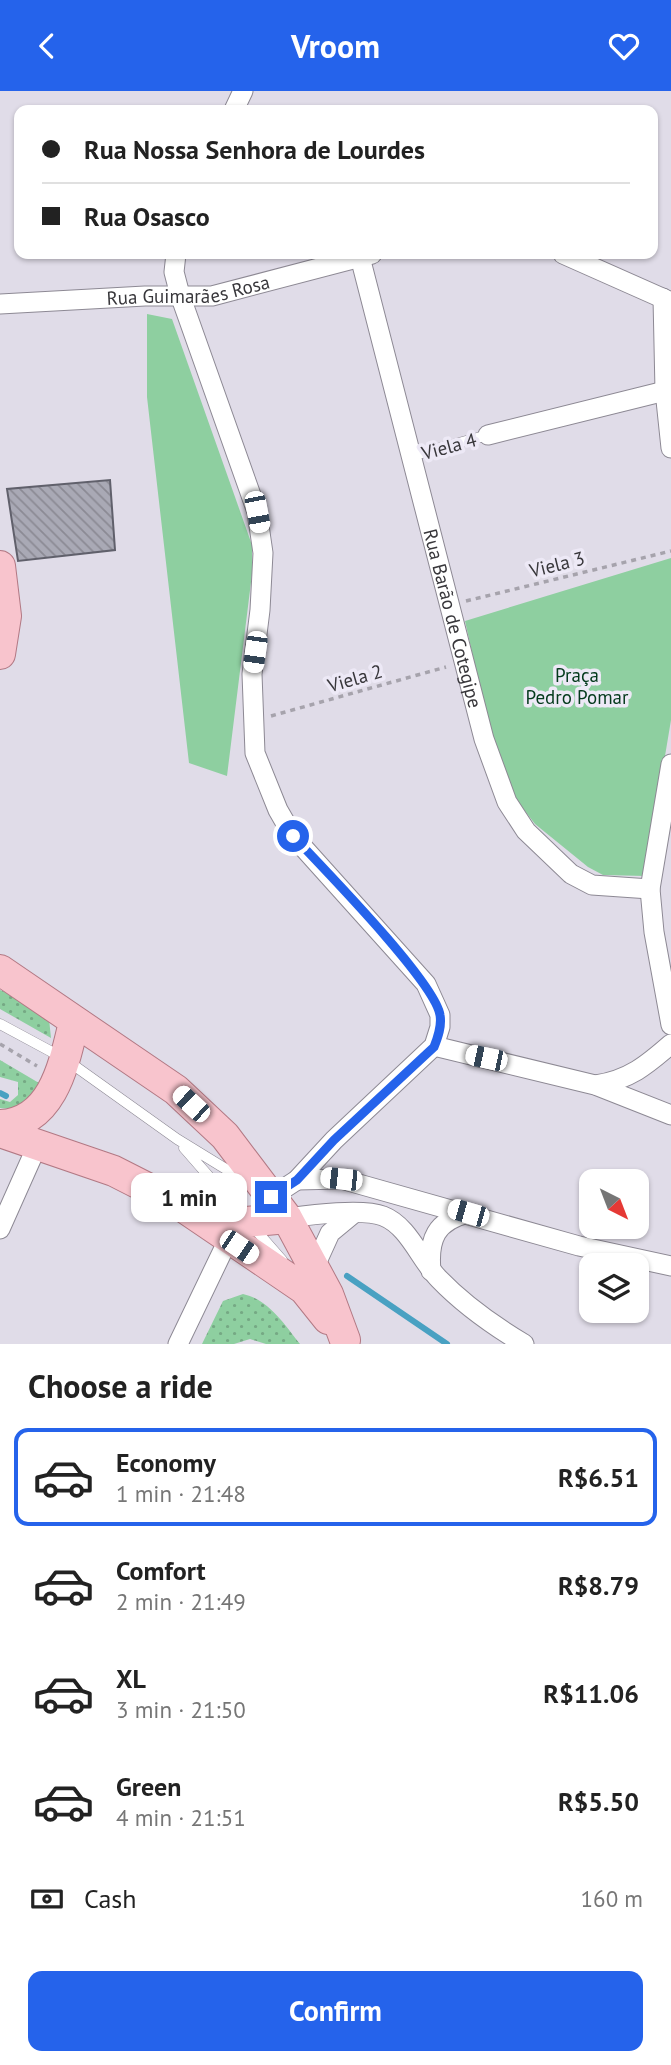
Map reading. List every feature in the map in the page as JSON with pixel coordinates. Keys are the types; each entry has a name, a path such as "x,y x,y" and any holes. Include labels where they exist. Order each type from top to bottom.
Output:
{"main road":[{"path":"0,566 6,616 0,654"},
{"path":"0,970 176,1090 225,1136 279,1207 309,1278 346,1342"},
{"path":"0,1125 25,1120 41,1107 54,1064 74,1022"},
{"path":"0,1132 114,1171 179,1204 228,1222 309,1278"},
{"path":"240,1231 279,1207"}],"street":[{"path":"175,259 174,272 180,295 249,487 261,533 263,568 252,674 256,753 278,810 293,836 426,984 440,1015 434,1047 334,1140 297,1180 279,1207 353,1215 373,1214 390,1219 407,1235 431,1271 464,1303 524,1344"},
{"name":"Rua Guimarães Rosa","path":"0,305 180,295 212,296 355,259"},
{"name":"Rua Barão de Cotegipe","path":"368,259 409,456 484,740 507,802 526,831 571,874 592,885 650,888"},
{"path":"574,259 667,300 665,391 671,448"},
{"path":"488,435 665,391"},
{"path":"671,764 650,888 654,932 671,1025"},
{"path":"596,1085 619,1081 638,1072 671,1044"},
{"path":"434,1047 596,1085 671,1115"},
{"path":"0,1229 37,1146"},
{"path":"297,1180 341,1179 579,1246 671,1266"},
{"path":"431,1271 430,1246 433,1234 450,1219 468,1213"},
{"path":"309,1278 330,1233 353,1215"},
{"path":"178,1344 240,1231"}],"lane":[{"name":"Viela 4","path":"409,456 488,435"},
{"path":"0,1024 54,1064 177,1139 279,1207"},
{"path":"177,1139 240,1231"}],"path":[{"name":"Viela 3","path":"450,605 671,551"},
{"name":"Viela 2","path":"253,721 465,662"},
{"path":"0,1044 54,1064"}],"green space":[{"path":"147,314 172,319 252,545 252,574 227,776 189,763 147,397"},
{"name":"Praça Pedro Pomar","path":"671,558 671,720 645,876 603,875 588,867 535,824 515,798 492,741 465,621"},
{"path":"0,990 18,997 49,1019 51,1038 0,1009"},
{"path":"0,1060 39,1083 22,1110 0,1108 0,1099 10,1102 18,1095 18,1082 0,1077"},
{"path":"243,1294 268,1307 300,1344 266,1344 250,1339 234,1344 202,1344 223,1301"}],"building":[{"path":"110,480 115,550 18,561 7,489"}],"waterway":[{"path":"0,1093 6,1096"},
{"path":"347,1276 447,1344"}],"route":[{"path":"271,1197 297,1180 334,1140 434,1047 440,1027 436,1002 426,984 293,836"}]}
